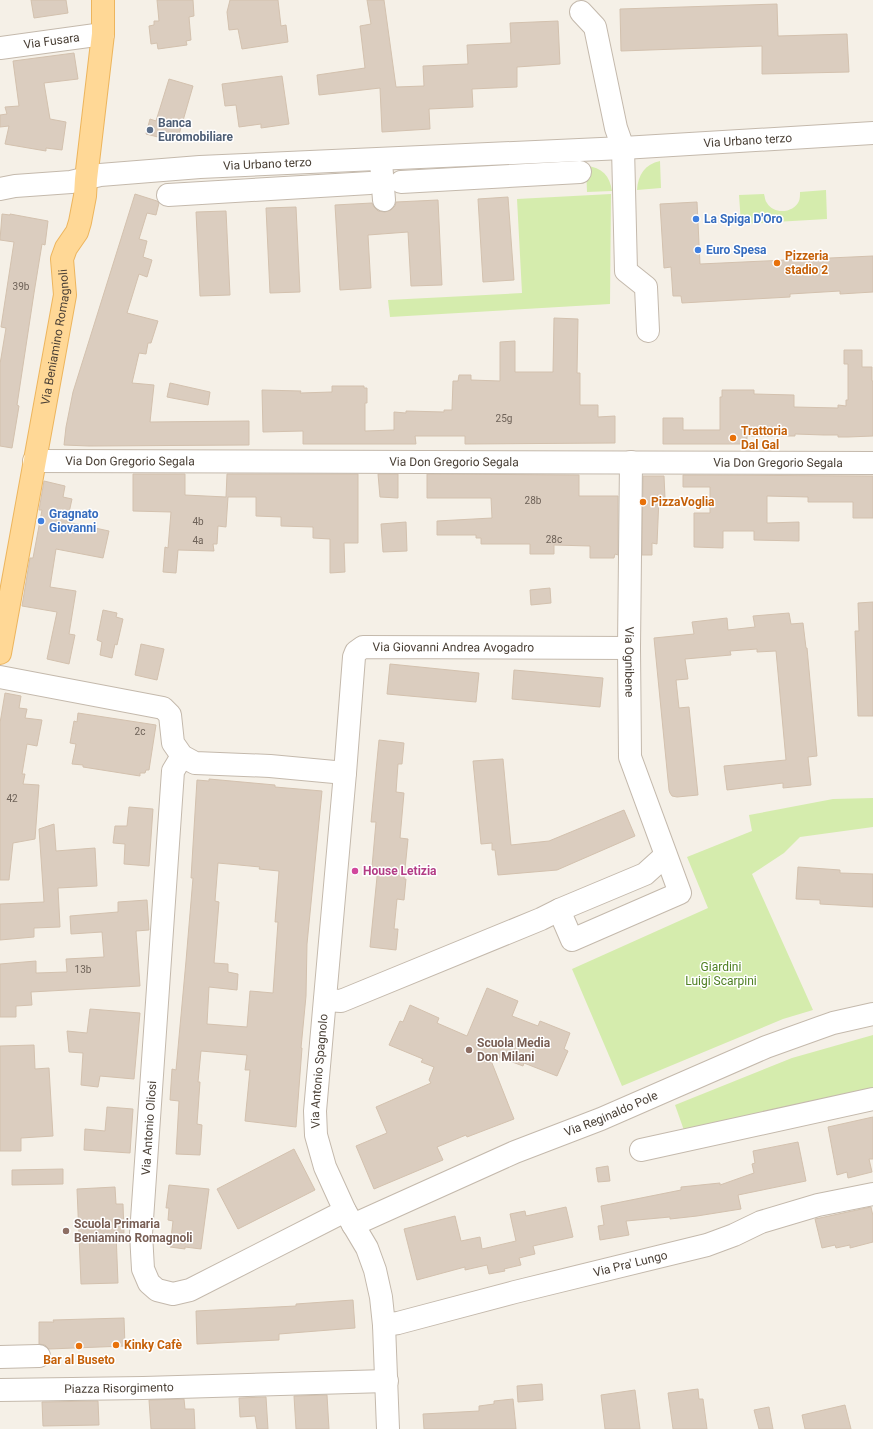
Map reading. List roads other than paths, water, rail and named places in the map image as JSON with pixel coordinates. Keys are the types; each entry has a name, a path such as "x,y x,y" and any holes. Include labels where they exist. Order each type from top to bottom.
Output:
{"main road":[{"name":"Via Beniamino Romagnoli","path":"0,653 64,295 62,259 66,248 77,232 86,196 86,179 103,34 103,0"}],"street":[{"path":"581,12 595,27 616,128 623,148 626,272 646,287 648,332"},
{"name":"Via Fusara","path":"0,48 103,34"},
{"name":"Via Urbano terzo","path":"0,189 15,186 71,182 100,175 200,167 623,148 873,133"},
{"path":"553,151 555,174"},
{"path":"434,156 436,180"},
{"path":"380,159 384,200"},
{"path":"335,161 336,185"},
{"path":"200,167 202,193"},
{"path":"401,182 580,172"},
{"name":"Via Urbano terzo","path":"168,195 370,183"},
{"name":"Via Don Gregorio Segala","path":"34,461 873,462"},
{"name":"Via Ognibene","path":"559,910 572,940 680,893 630,757 629,648 631,462"},
{"name":"Via Giovanni Andrea Avogadro","path":"345,773 354,657 356,652 363,647 629,648"},
{"path":"0,678 163,708 170,715 173,743 182,756 195,762 270,766 345,773"},
{"name":"Via Antonio Oliosi","path":"182,756 173,771 141,1234 143,1268 149,1283 157,1290 173,1294 190,1290 349,1218"},
{"name":"Via Antonio Spagnolo","path":"345,773 314,1111 316,1135 325,1167 349,1218 367,1248 375,1270 381,1297 384,1325 388,1429"},
{"path":"325,1000 341,1001 541,919 645,874 666,855"},
{"name":"Via Reginaldo Pole","path":"349,1218 601,1119 766,1047 833,1023 873,1014"},
{"path":"641,1150 873,1098"},
{"name":"Via Pra' Lungo","path":"384,1325 398,1323 515,1292 707,1246 761,1222 818,1205 873,1194"},
{"path":"0,1357 39,1356"},
{"name":"Piazza Risorgimento","path":"0,1390 238,1386 387,1381"}],"place":[{"name":"Banca Euromobiliare","path":"150,130"},
{"name":"La Spiga D'Oro","path":"696,219"},
{"name":"Euro Spesa","path":"698,250"},
{"name":"Pizzeria stadio 2","path":"777,263"},
{"name":"Trattoria Dal Gal","path":"733,438"},
{"name":"PizzaVoglia","path":"643,502"},
{"name":"Gragnato Giovanni","path":"41,521"},
{"name":"House Letizia","path":"355,871"},
{"name":"Scuola Media Don Milani","path":"469,1050"},
{"name":"Scuola Primaria Beniamino Romagnoli","path":"66,1231"},
{"name":"Kinky Cafè","path":"116,1345"},
{"name":"Bar al Buseto","path":"79,1346"}],"park label":[{"name":"Giardini Luigi Scarpini","path":"721,974"}]}
